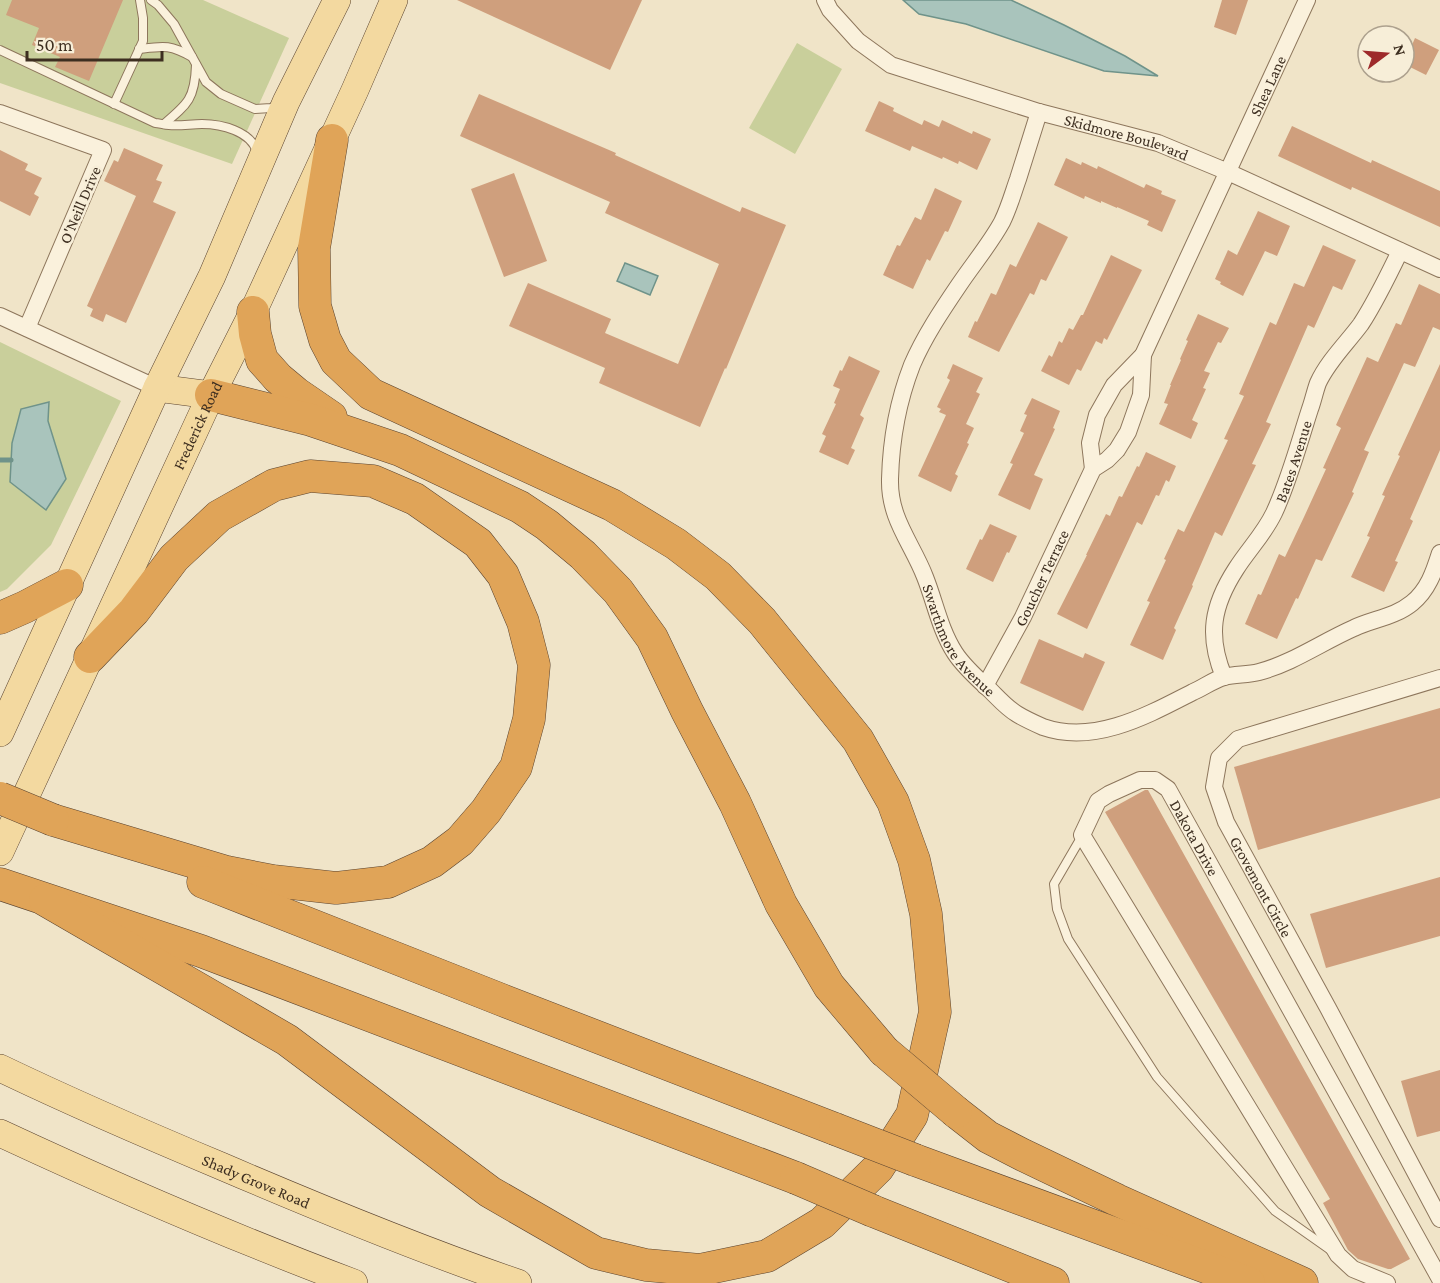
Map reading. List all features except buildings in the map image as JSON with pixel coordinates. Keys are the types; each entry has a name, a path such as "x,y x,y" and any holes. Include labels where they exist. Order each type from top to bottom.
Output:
{"highway":[{"path":"22,891 287,1040 490,1192 596,1253 646,1265 700,1270 767,1256 822,1223 878,1168 912,1115 935,1012 926,914 914,860 893,802 858,740 762,621 718,576 676,544 612,505 371,394 336,361 325,340 315,306 314,271 314,248 332,140"},
{"path":"253,312 255,334 262,360 296,393 359,436"},
{"path":"211,395 311,420 400,450 520,507 547,525 583,555 618,591 652,638 735,803 781,904 829,986 884,1051 988,1137 1117,1200 1302,1283"},
{"path":"53,820 227,872 273,881 336,888 388,882 432,862 460,841 486,811 516,767 530,719 534,665 523,622 503,575 478,543 415,499 373,481 310,476 274,485 219,516 174,558 134,611 90,657"},
{"path":"0,618 67,585"},
{"path":"0,798 212,886 835,1129 1249,1283"},
{"path":"22,891 201,951 796,1178 1053,1283"}],"main road":[{"path":"0,733 157,388 212,276 286,102 336,0"},
{"name":"Frederick Road","path":"0,852 211,395 253,312 364,71 394,0"},
{"path":"157,388 211,395"},
{"path":"0,1050 10,1073"},
{"name":"Shady Grove Road","path":"10,1073 123,1124 471,1272 518,1283"},
{"path":"0,1133 94,1177 294,1261 354,1283"}],"street":[{"name":"Skidmore Boulevard","path":"825,0 830,10 858,42 891,65 1039,112 1158,143 1228,172 1440,269"},
{"name":"Shea Lane","path":"1228,172 1306,0"},
{"name":"Swarthmore Avenue","path":"1039,112 1007,212 994,236 957,287 932,328 913,364 896,420 890,493 898,524 924,574 955,653 968,669 1016,714 1032,722 1047,728 1083,732 1104,729 1145,716 1224,677 1257,673 1296,658 1356,627 1399,612 1424,591 1432,578 1440,553"},
{"name":"O'Neill Drive","path":"0,113 103,150 27,328"},
{"name":"Goucher Terrace","path":"1093,469 1090,443 1096,415 1114,385 1143,355 1228,172"},
{"name":"Bates Avenue","path":"1224,677 1218,662 1214,633 1215,614 1220,597 1236,569 1262,536 1274,513 1319,382 1361,323 1400,251"},
{"path":"0,316 157,388"},
{"name":"Goucher Terrace","path":"985,686 1023,616 1093,469 1118,450 1128,432 1141,395 1143,355"},
{"name":"Grovemont Circle","path":"1440,678 1238,739 1219,758 1214,787 1227,822 1440,1219"},
{"name":"Dakota Drive","path":"1082,835 1098,801 1109,794 1140,780 1155,780 1168,789 1440,1279"},
{"path":"1082,835 1338,1255 1353,1269 1387,1283"}],"lane":[{"path":"114,104 143,41 140,0"},
{"path":"152,0 174,24 206,82 221,94 255,109 271,108 286,102"},
{"path":"139,49 162,46 178,48 194,61 195,84 189,100 164,124"},
{"path":"0,50 155,123 204,124 222,126 235,131 244,135 255,146 260,163"},
{"path":"1082,835 1054,884 1058,909 1068,939 1157,1077 1275,1211 1338,1255"}],"green space":[{"path":"0,0 203,0 289,38 232,164 0,83"},
{"path":"797,43 842,69 795,154 749,128"},
{"path":"0,342 121,401 51,545 7,589 0,592"}],"water":[{"path":"903,0 1011,0 1125,56 1158,76 1104,71 966,24 919,14"},
{"path":"625,263 658,276 650,295 617,281"},
{"path":"49,402 48,421 66,479 46,510 10,482 12,443 21,409"}],"waterway":[{"path":"0,460 11,460"}]}
